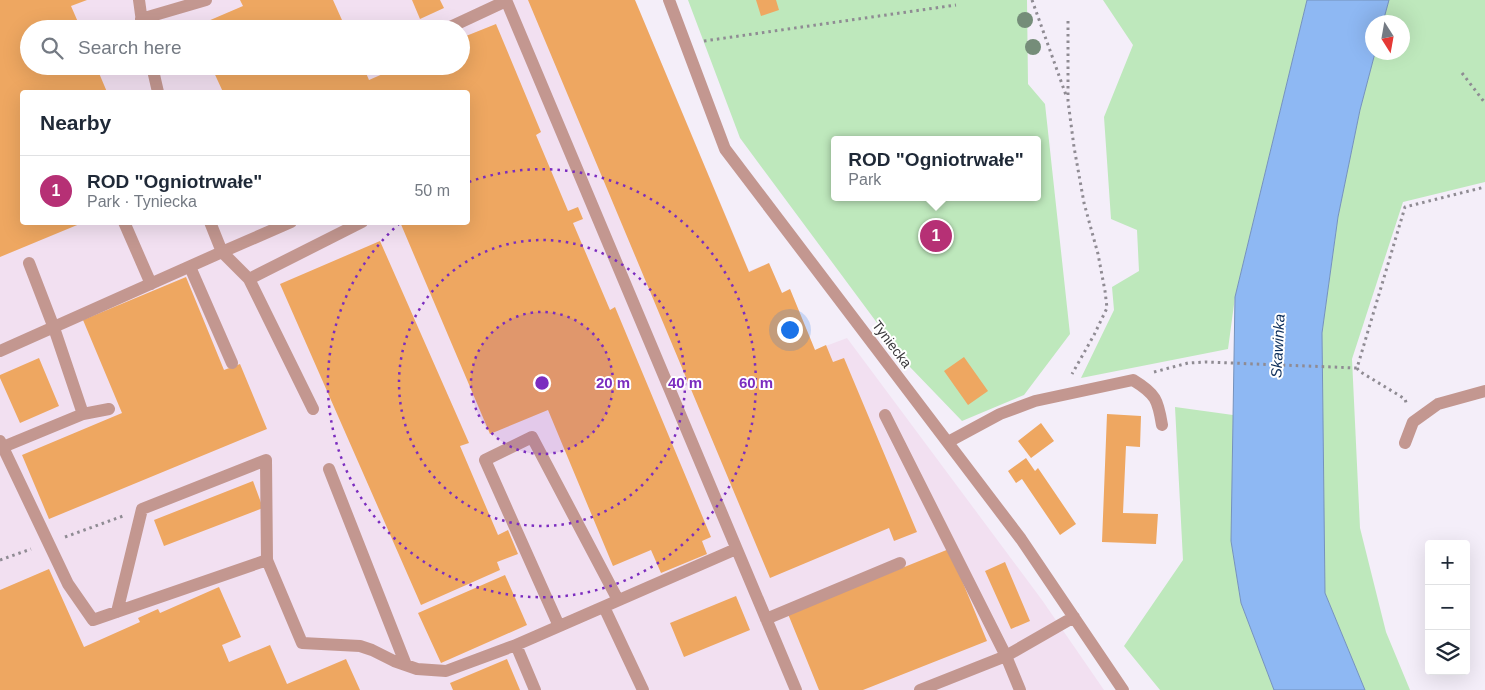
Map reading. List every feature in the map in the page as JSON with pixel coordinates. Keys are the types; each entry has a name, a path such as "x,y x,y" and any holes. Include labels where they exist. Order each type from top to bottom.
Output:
{"street":[{"path":"140,0 142,20"},
{"path":"153,20 206,0"},
{"name":"Tyniecka","path":"669,0 725,149 1021,538 1123,690"},
{"path":"465,20 506,1 796,690"},
{"path":"154,75 158,90"},
{"path":"125,225 151,284"},
{"path":"211,225 222,252 249,279 313,410"},
{"path":"0,351 284,225"},
{"path":"249,279 356,225"},
{"path":"29,263 84,414"},
{"path":"190,267 232,363"},
{"path":"948,442 1000,414 1035,401 1133,380 1147,389 1158,404 1162,425"},
{"path":"1405,443 1413,422 1438,404 1485,391"},
{"path":"109,409 84,414 2,444 68,584 93,620 267,560"},
{"path":"885,416 1006,656 1020,690"},
{"path":"559,626 485,460 532,437 618,600"},
{"path":"117,612 142,509 266,460 267,560 302,643 360,646 417,669 446,671 516,645 736,549"},
{"path":"329,469 406,665"},
{"path":"766,619 900,563"},
{"path":"604,607 643,690"},
{"path":"920,690 1006,656 1074,617"},
{"path":"516,645 535,690"}],"path":[{"path":"1032,0 1068,101"},
{"path":"697,42 956,5"},
{"path":"1058,396 1080,362 1107,308 1098,254 1084,203 1074,147 1068,101 1068,21"},
{"path":"1462,73 1485,103"},
{"path":"1357,368 1406,207 1485,187"},
{"path":"1133,380 1140,376 1188,363 1205,362 1357,368 1404,399 1413,422"},
{"path":"0,560 142,509"}],"shaded area":[{"path":"0,0 635,0 749,271 769,263 782,293 790,289 815,350 847,338 1042,600 1104,690 0,690"}],"green space":[{"path":"688,0 1027,0 1028,84 1045,104 1070,334 1024,395 962,421 909,366 740,138"},
{"path":"1103,0 1307,0 1235,297 1228,349 1081,378 1114,310 1112,287 1139,271 1137,230 1111,219 1104,117 1133,45"},
{"path":"1389,0 1485,0 1485,182 1403,202 1352,359 1360,528 1386,632 1410,690 1365,690 1325,593 1322,333 1338,217 1360,110 1373,60 1410,60 1410,15 1385,15"},
{"path":"1175,407 1233,415 1231,541 1241,603 1274,690 1160,690 1124,646 1183,560"}],"water":[{"name":"Skawinka","path":"1307,0 1389,0 1385,15 1365,15 1365,60 1373,60 1360,110 1338,217 1322,333 1325,593 1365,690 1274,690 1241,603 1231,541 1235,297"}],"building":[{"path":"0,0 87,0 71,6 77,20 20,20 20,75 100,75 106,90 20,90 20,225 77,225 0,257"},
{"path":"240,0 333,0 342,20 210,20 243,6"},
{"path":"412,0 440,0 444,8 420,19"},
{"path":"528,0 635,0 749,272 769,263 782,293 790,289 815,350 826,345 833,362 844,358 917,532 894,541 889,528 770,578"},
{"path":"756,0 776,0 779,10 761,16"},
{"path":"496,24 541,132 536,135 568,211 578,207 583,219 573,223 610,310 615,307 711,537 702,541 707,554 661,573 651,550 613,566 548,410 490,434 401,225 470,225 470,90 222,90 215,75 367,75 369,80 380,75 470,75 470,34"},
{"path":"380,241 469,443 460,446 498,535 508,530 518,554 497,562 500,570 421,605 280,284"},
{"path":"186,277 224,370 240,364 267,429 49,519 22,455 122,413 83,320"},
{"path":"964,357 988,391 968,405 944,371"},
{"path":"39,358 59,406 20,423 0,375"},
{"path":"1107,414 1141,416 1140,447 1126,446 1123,513 1158,514 1156,544 1102,542"},
{"path":"1041,423 1054,441 1031,458 1018,441"},
{"path":"1026,458 1035,471 1038,468 1076,524 1060,535 1022,479 1016,483 1008,471"},
{"path":"253,481 263,508 164,546 154,520"},
{"path":"949,549 987,641 863,690 819,690 788,614"},
{"path":"1005,562 1030,621 1011,629 985,571"},
{"path":"49,569 84,647 140,622 138,618 158,609 160,613 219,587 241,637 222,645 229,662 270,645 287,684 346,659 360,690 0,690 0,590"},
{"path":"505,575 527,625 441,663 418,613"},
{"path":"736,596 750,630 684,657 670,623"},
{"path":"507,659 520,690 453,690 450,683"}],"place":[{"name":"ROD \"Ogniotrwałe\"","path":"936,236"}]}
